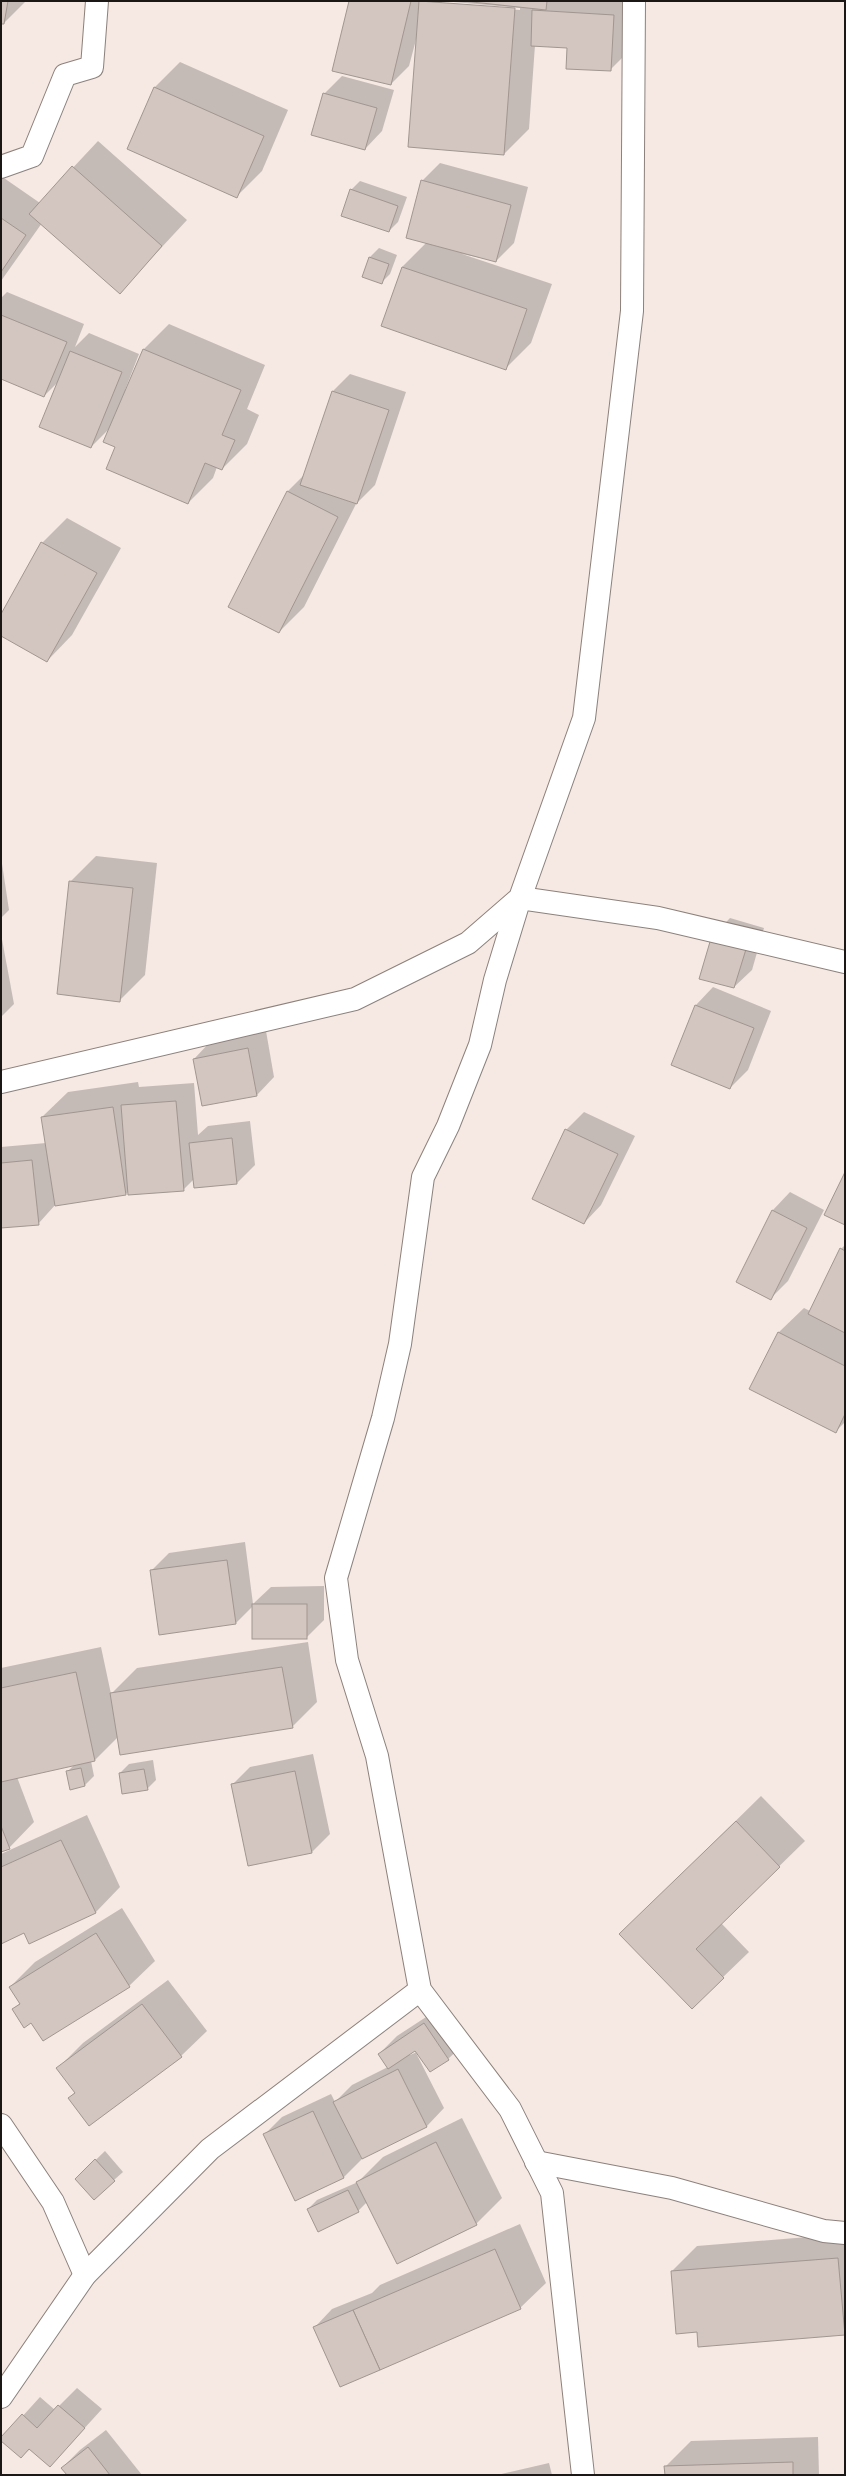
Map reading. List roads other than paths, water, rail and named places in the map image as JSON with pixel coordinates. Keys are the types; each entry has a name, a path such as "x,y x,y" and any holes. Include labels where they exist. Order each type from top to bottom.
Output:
{"street":[{"path":"1,167 32,156 65,75 92,67 97,1"},
{"path":"583,2475 552,2193 510,2108 420,1990 377,1756 346,1660 336,1578 383,1418 400,1344 423,1177 448,1126 480,1045 494,980 520,898 584,718 632,311 634,1"},
{"path":"1,1082 355,999 468,943 520,898 658,918 845,962"},
{"path":"1,2397 85,2275 210,2149 420,1990"},
{"path":"1,2125 52,2202 85,2275"},
{"path":"536,2162 672,2188 824,2230 845,2233"}]}
